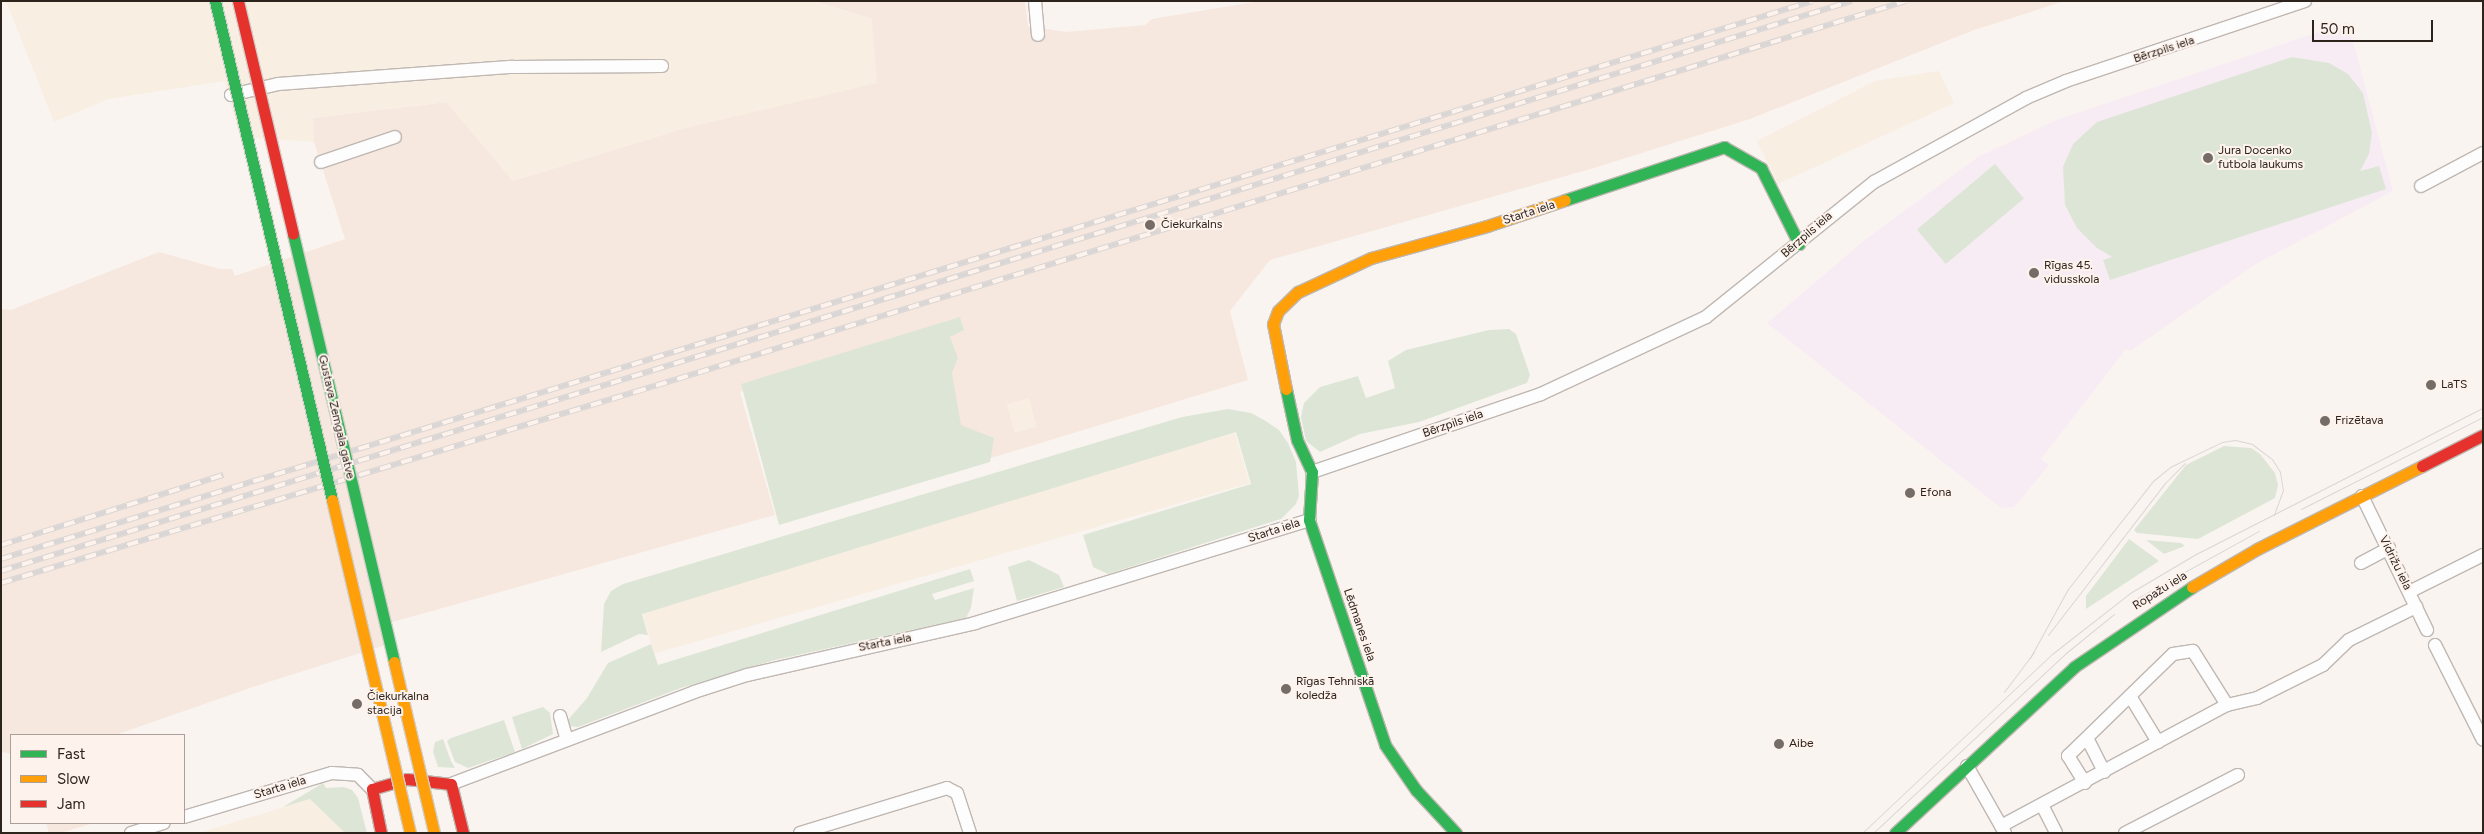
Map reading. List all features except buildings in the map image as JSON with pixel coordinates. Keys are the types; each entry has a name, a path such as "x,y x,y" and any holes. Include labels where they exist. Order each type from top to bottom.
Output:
{"street":[{"name":"Gustava Zemgala gatve","path":"215,1 410,833"},
{"name":"Gustava Zemgala gatve","path":"238,1 434,833"},
{"path":"1035,1 1038,35"},
{"name":"Bērzpils iela","path":"1312,472 1542,394 1706,316 1799,244 1834,212 1874,182 2026,98 2066,81 2305,1"},
{"path":"228,95 278,84 512,67 662,66"},
{"path":"321,162 395,137"},
{"name":"Starta iela","path":"451,784 747,675 975,623 1309,520 1312,472 1297,440 1273,324 1286,301 1339,270 1371,258 1496,223 1724,147 1761,168 1799,244"},
{"path":"2421,186 2483,153"},
{"name":"Ropažu iela","path":"1894,833 2074,667 2156,608 2257,549 2483,435"},
{"name":"Vidrižu iela","path":"2362,496 2427,630"},
{"name":"Lēdmanes iela","path":"1309,520 1385,745 1416,790 1456,833"},
{"path":"2361,563 2388,548"},
{"path":"2409,592 2483,555"},
{"path":"1967,766 2003,830 2042,805 2227,705 2257,698 2323,665 2349,640 2416,607"},
{"path":"2435,645 2483,740"},
{"path":"2085,783 2068,756 2173,654 2193,652 2227,705"},
{"path":"2130,696 2158,742"},
{"path":"560,716 567,740"},
{"path":"2086,738 2104,772"},
{"name":"Starta iela","path":"185,817 332,773 358,775 372,789"},
{"path":"2125,833 2238,775"},
{"path":"381,833 372,789 407,779 451,784 463,833"},
{"path":"800,833 947,788 957,793 970,833"},
{"path":"2042,805 2056,833"},
{"path":"131,833 161,824"}],"shaded area":[{"path":"6,1 814,1 872,19 877,83 682,129 513,181 446,102 313,118 314,142 240,137 224,81 108,99 54,122"},
{"path":"814,1 1025,1 1028,26 1066,32 1145,25 1152,19 1260,1 2065,1 1974,30 1750,119 1594,168 1270,260 1230,311 1248,380 958,468 919,337 740,392 775,515 389,623 392,643 256,686 124,732 117,734 10,734 10,754 1,752 1,309 11,310 159,252 220,269 232,269 235,276 345,239 314,142 313,118 447,102 513,181 682,129 872,19"},
{"name":"Rīgas 45. vidusskola","path":"2348,22 2393,191 2256,264 2130,351 2126,349 2041,459 2049,465 2014,507 2001,508 1767,323 1866,239 1978,157 2056,120"},
{"path":"1939,71 1954,103 1778,184 1757,141 1875,81"},
{"path":"1029,398 1037,427 1015,433 1007,404"},
{"path":"1235,433 1249,483 654,654 640,604"},
{"path":"310,799 345,833 199,833"},
{"path":"46,824 91,824 60,833 49,833"}],"green space":[{"path":"2292,57 2329,63 2348,74 2363,93 2372,133 2369,154 2360,171 2379,166 2386,189 2110,280 2103,260 2112,257 2097,248 2077,228 2065,205 2063,167 2073,144 2097,122"},
{"path":"1995,164 2024,198 1946,264 1917,230"},
{"path":"960,317 964,330 950,337 958,358 952,373 961,425 994,438 990,462 779,525 741,384"},
{"path":"1509,329 1516,334 1530,375 1527,383 1419,422 1360,434 1320,452 1306,441 1301,417 1304,403 1320,387 1358,376 1366,398 1395,388 1388,361 1406,350 1489,330"},
{"path":"1228,409 1251,413 1264,420 1279,430 1288,443 1296,462 1299,496 1296,504 1281,519 1108,574 1093,567 1083,535 1251,484 1236,432 642,614 648,635 639,634 601,652 604,604 611,591 623,584 1182,417"},
{"path":"2224,446 2251,448 2260,454 2275,473 2278,485 2275,498 2198,539 2137,533 2134,530 2186,465"},
{"path":"2129,539 2159,561 2086,609 2086,596"},
{"path":"2146,540 2181,543 2185,546 2164,554"},
{"path":"1029,560 1059,575 1064,587 1017,601 1008,567"},
{"path":"970,569 974,581 932,594 935,600 974,588 971,608 966,618 775,660 681,688 578,727 570,726 567,721 587,698 608,663 651,644 658,665"},
{"path":"543,707 550,713 553,734 522,749 512,717"},
{"path":"504,720 515,752 468,768 455,762 447,741"},
{"path":"443,739 455,768 438,767 433,752 435,742"},
{"path":"323,783 326,788 344,787 352,790 358,798 367,833 345,833 310,799 283,807"}],"tram line":[{"path":"1862,833 2052,654 2130,593 2196,554 2483,408"},
{"path":"2301,509 2483,417"},
{"path":"2030,658 2068,589 2153,481 2170,467 2222,442 2235,440 2252,444 2272,459 2280,472 2283,490 2274,515"},
{"path":"2048,635 2165,483 2185,463"},
{"path":"2132,601 2259,531"},
{"path":"1873,833 2066,653 2114,614"},
{"path":"2004,692 2034,652"}],"railway":[{"path":"1,559 1812,1"},
{"path":"1,571 1852,1"},
{"path":"1,583 635,392 1906,1"},
{"path":"1,545 223,475"}],"traffic: fast":[{"path":"215,1 332,500"},
{"path":"1565,200 1724,147 1761,168 1799,244"},
{"path":"293,234 394,662"},
{"path":"1286,389 1297,440 1312,472 1309,520 1385,745 1416,790 1456,833"},
{"path":"1895,833 2074,667 2192,587"}],"traffic: slow":[{"path":"1286,389 1273,324 1278,311 1298,292 1371,258 1487,226 1565,200"},
{"path":"2192,587 2257,549 2422,466"},
{"path":"332,500 410,833"},
{"path":"394,662 434,833"}],"traffic: jam":[{"path":"238,1 293,234"},
{"path":"2422,466 2483,435"},
{"path":"381,833 372,789 407,779 451,784 463,833"}],"place":[{"name":"Jura Docenko futbola laukums","path":"2208,158"},
{"name":"Čiekurkalns","path":"1150,225"},
{"name":"Rīgas 45. vidusskola","path":"2034,273"},
{"name":"LaTS","path":"2431,385"},
{"name":"Frizētava","path":"2325,421"},
{"name":"Efona","path":"1910,493"},
{"name":"Rīgas Tehniskā koledža","path":"1286,689"},
{"name":"Čiekurkalna stacija","path":"357,704"},
{"name":"Aibe","path":"1779,744"}]}
